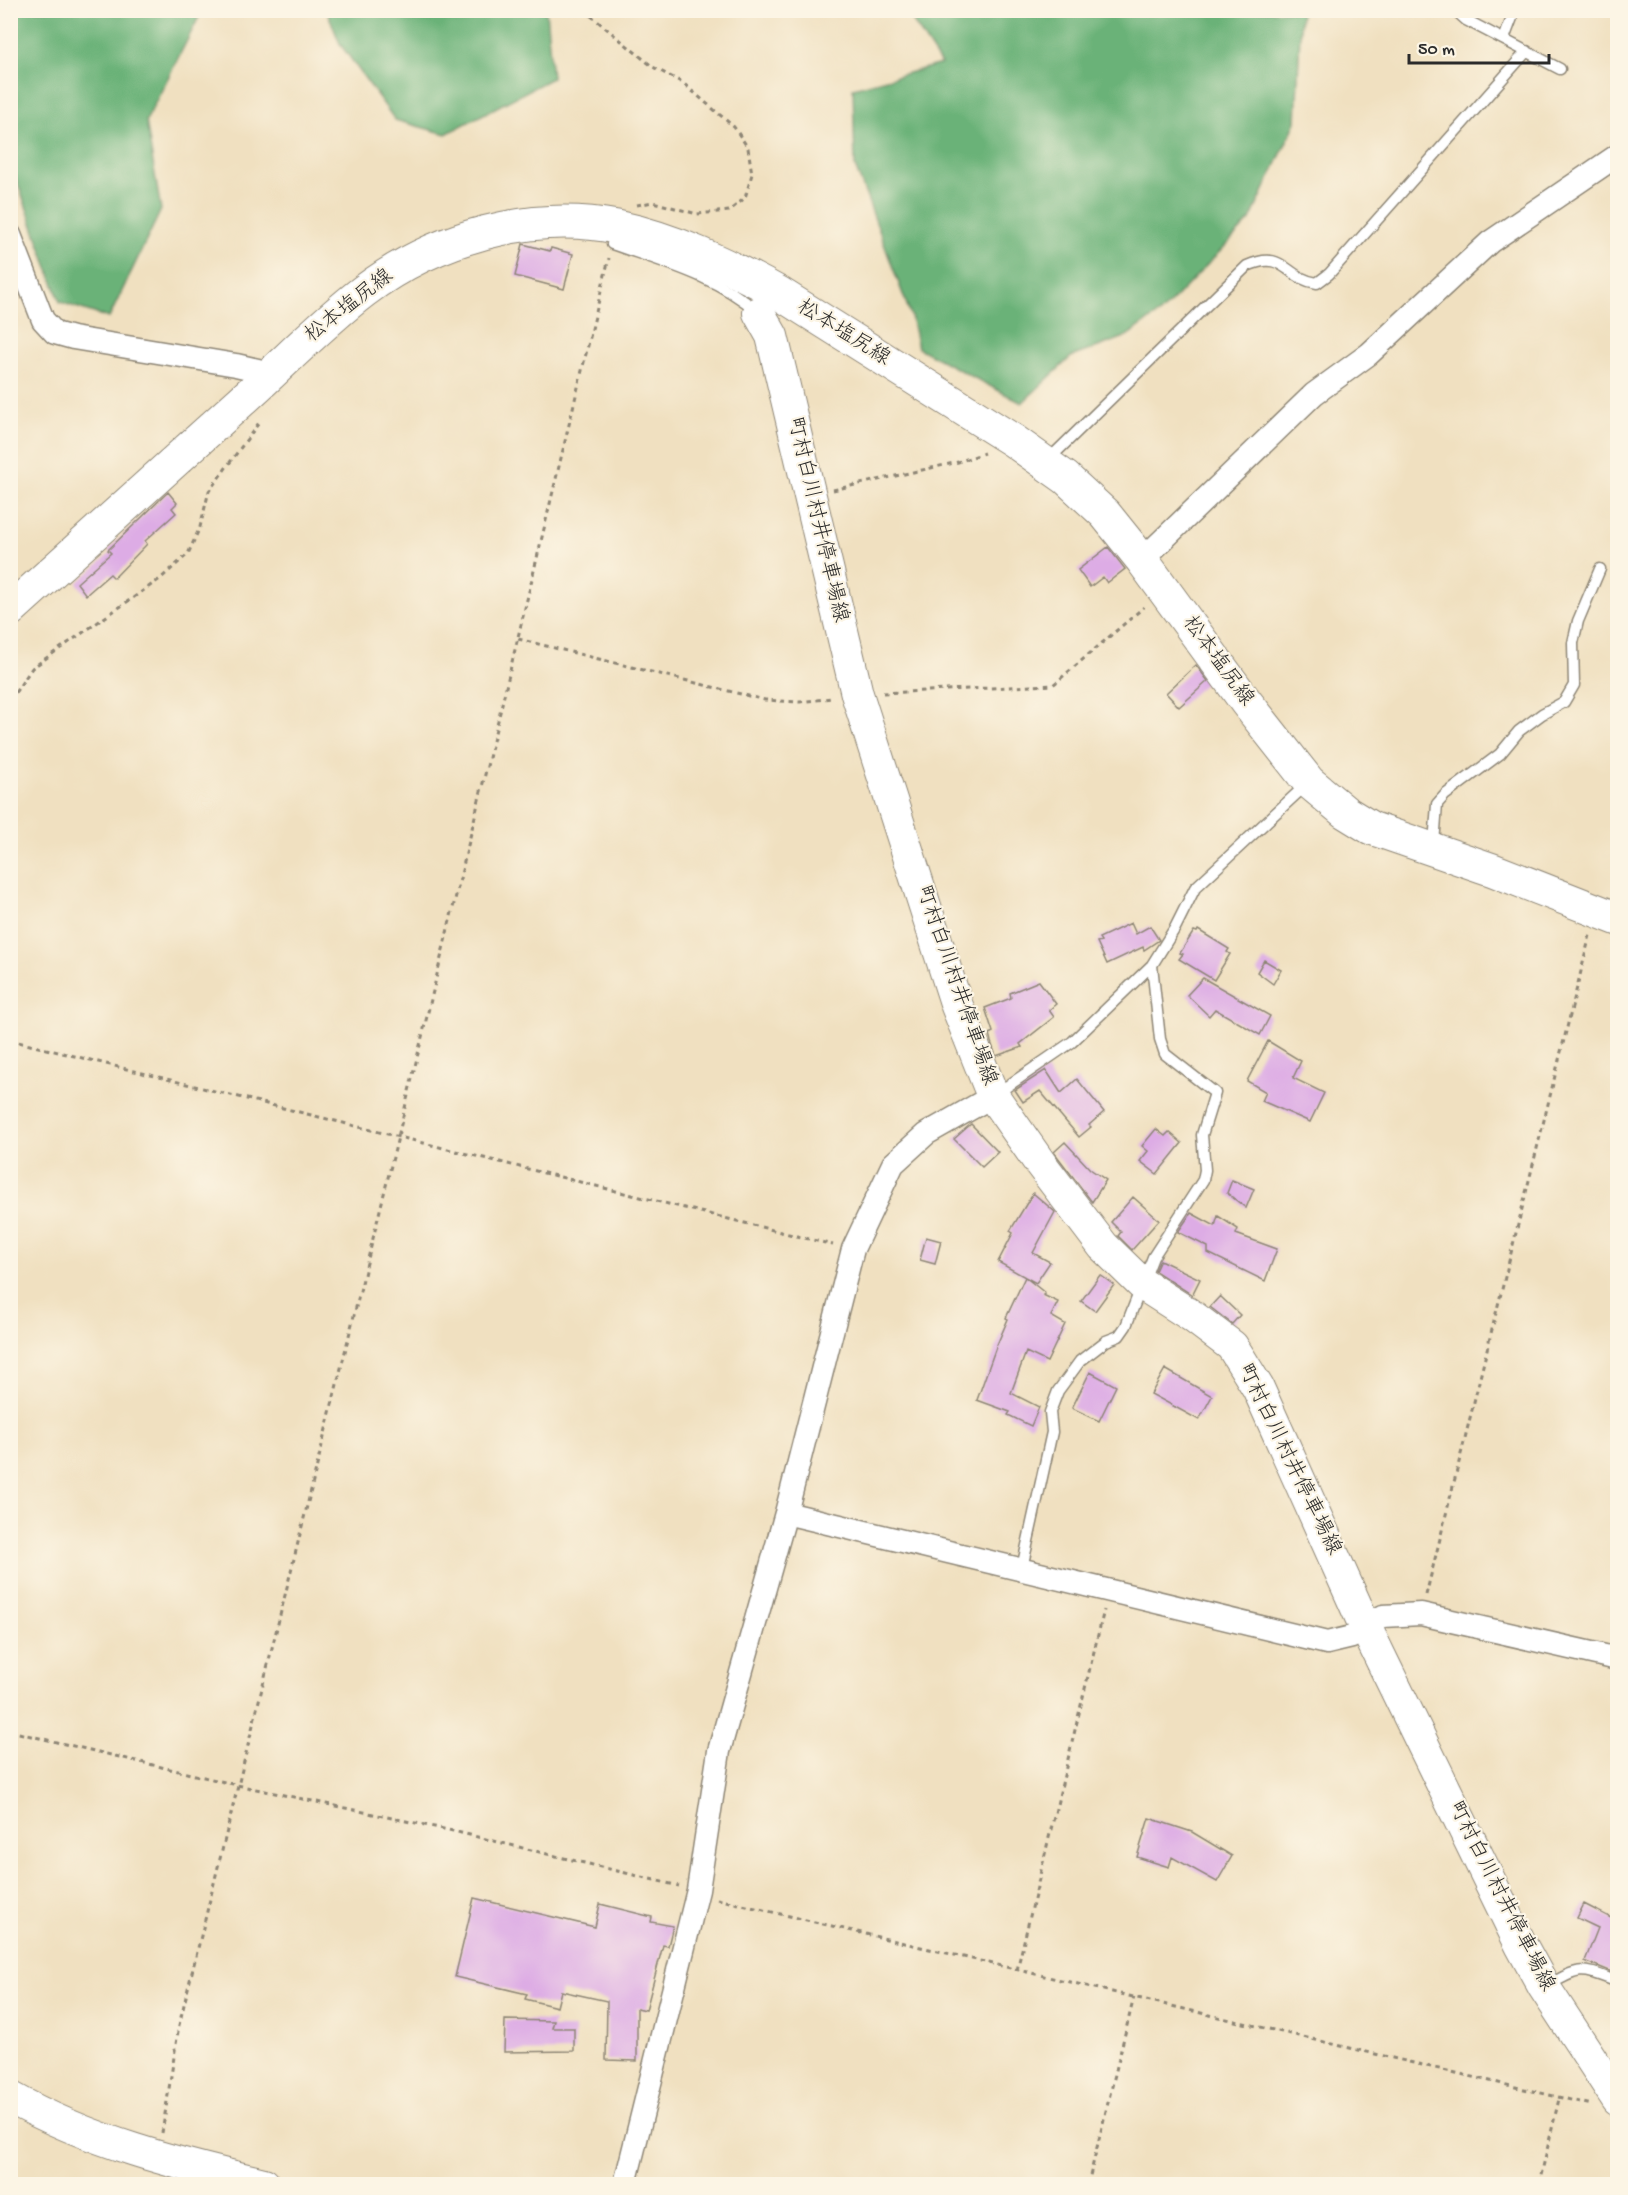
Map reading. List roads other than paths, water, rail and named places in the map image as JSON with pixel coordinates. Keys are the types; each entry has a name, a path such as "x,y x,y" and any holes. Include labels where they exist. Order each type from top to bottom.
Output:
{"main road":[{"name":"松本塩尻線","path":"10,610 364,291 411,261 449,244 498,229 557,223 614,236 673,243 750,277 779,293 1014,441 1066,478 1105,514 1143,560 1246,702 1309,782 1345,812 1371,828 1493,870 1607,914"},
{"name":"町村白川村井停車場線","path":"759,313 772,336 857,694 957,1006 993,1096 1040,1163 1104,1246 1142,1284 1192,1316 1232,1346 1258,1388 1365,1626 1521,1945 1606,2103"},
{"path":"10,2097 35,2111 85,2132 193,2168 264,2184"}],"street":[{"path":"1143,560 1314,394 1369,354 1491,242 1617,155"},
{"path":"10,235 43,320 55,333 236,365 272,374"},
{"path":"625,2184 698,1892 719,1751 786,1513 853,1249 893,1164 926,1134 993,1096"},
{"path":"786,1513 1327,1643 1352,1636 1383,1616 1421,1614 1617,1659"}],"lane":[{"path":"1455,10 1466,20 1560,69"},
{"path":"1504,39 1515,10"},
{"path":"1045,464 1247,266 1262,259 1277,262 1306,282 1317,283 1329,274 1527,51"},
{"name":"町村白川村井停車場線","path":"614,236 740,297 759,313"},
{"path":"1434,850 1437,804 1445,795 1500,754 1519,731 1542,714 1564,702 1574,685 1573,643 1578,621 1600,569"},
{"path":"993,1096 1072,1042 1152,965 1175,928 1195,888 1309,782"},
{"path":"1022,1568 1053,1432 1050,1412 1058,1391 1080,1361 1106,1341 1119,1336 1153,1257 1203,1180 1205,1170 1202,1135 1215,1093 1165,1054 1160,1039 1152,965"},
{"path":"1544,1987 1573,1971 1589,1971 1617,1982"}]}
